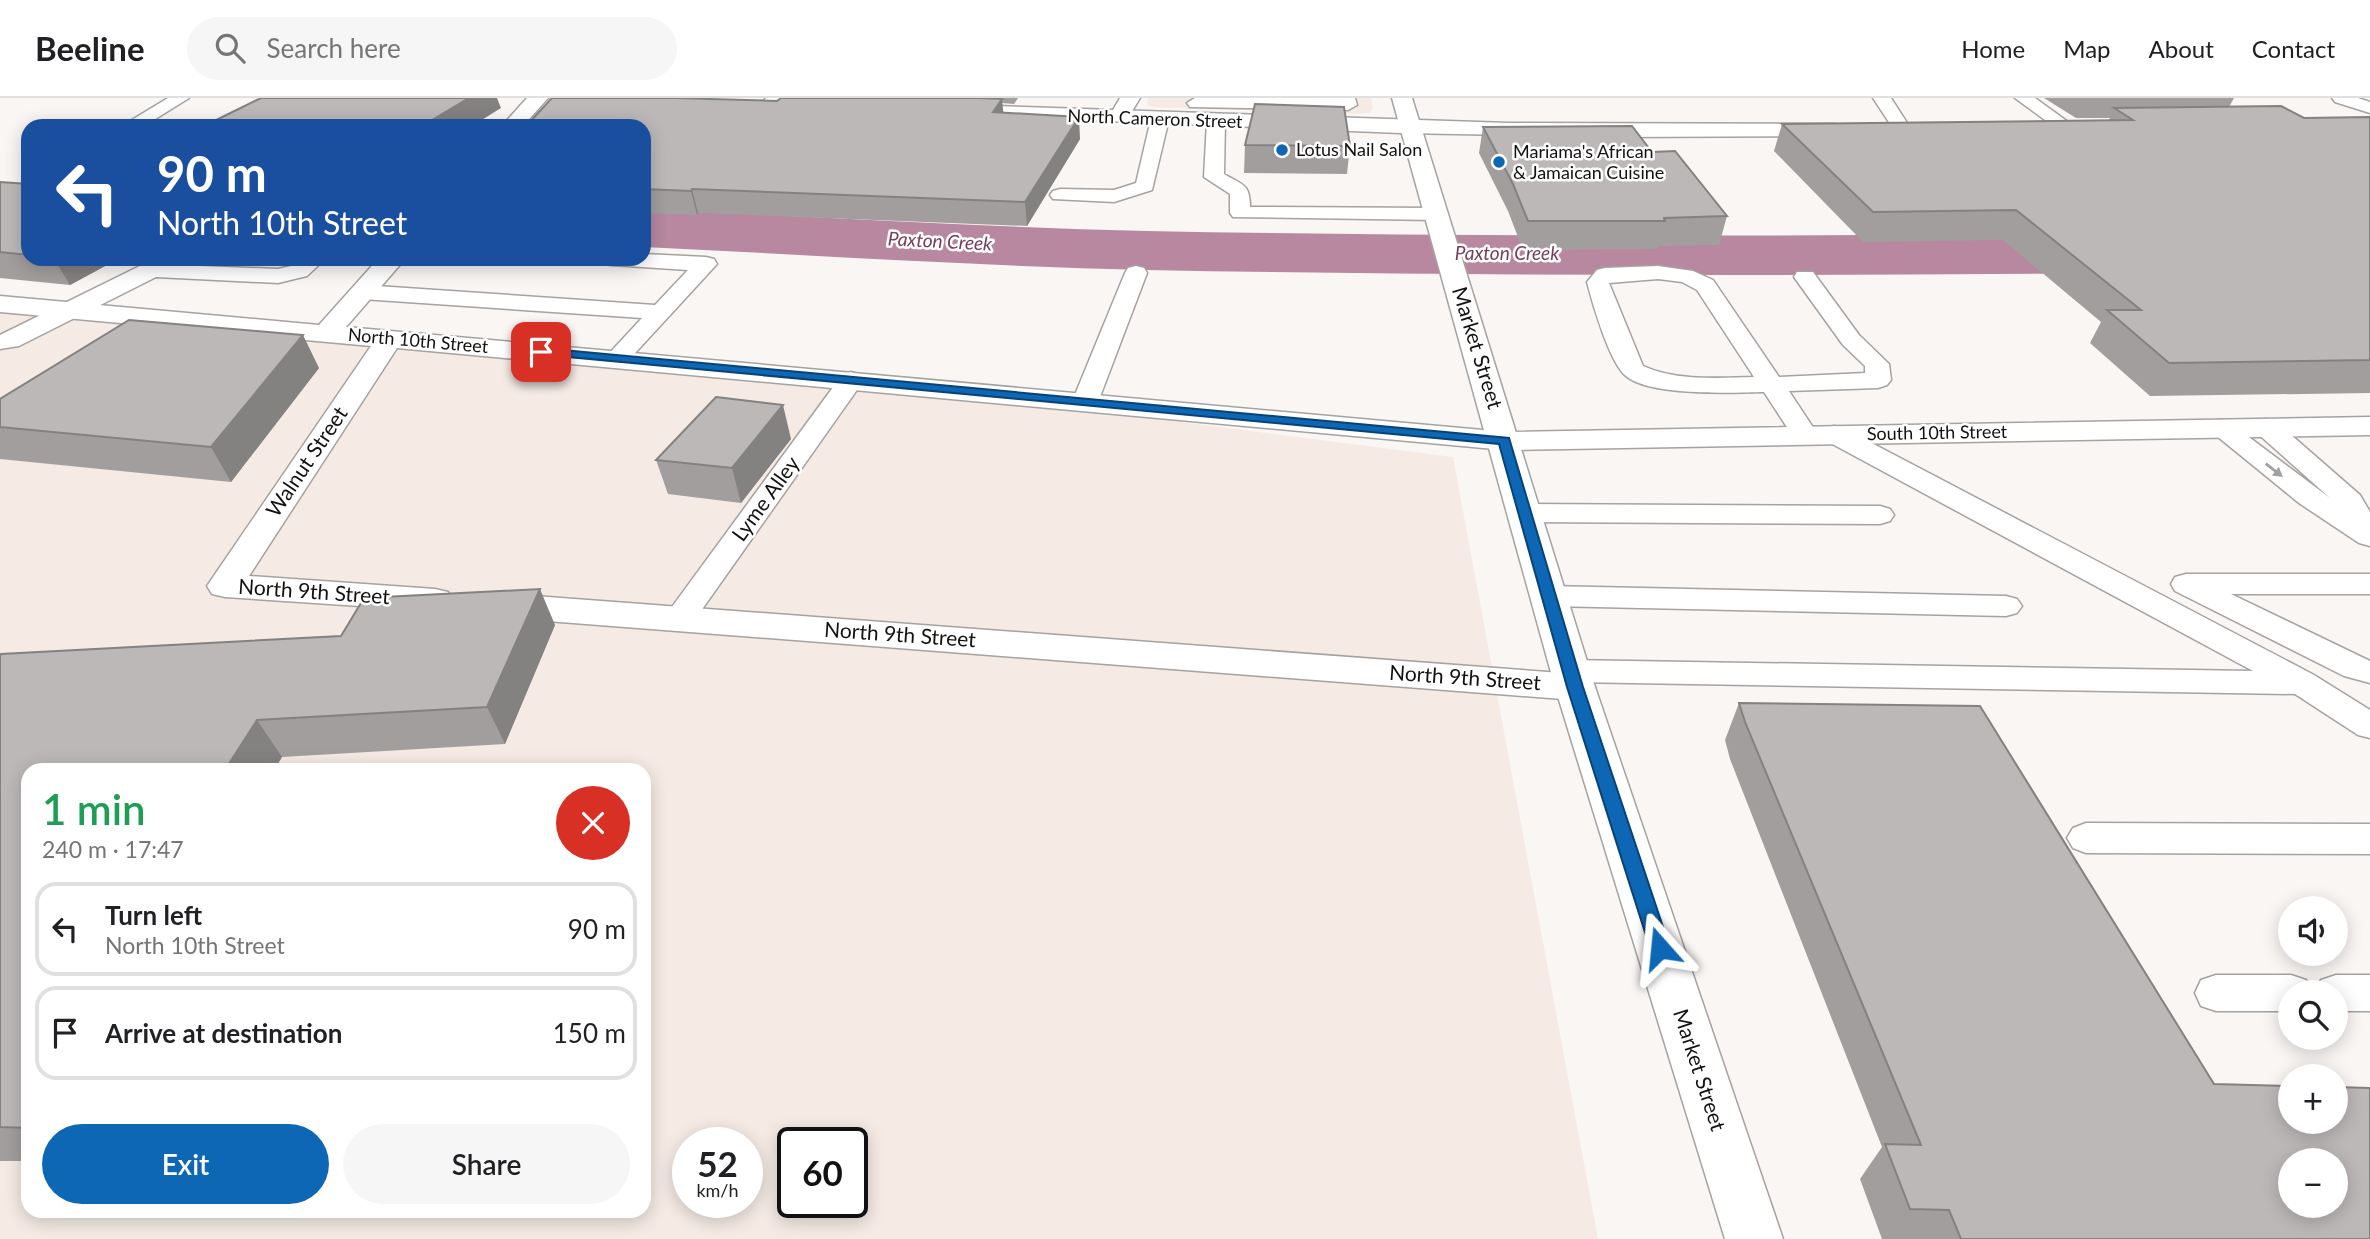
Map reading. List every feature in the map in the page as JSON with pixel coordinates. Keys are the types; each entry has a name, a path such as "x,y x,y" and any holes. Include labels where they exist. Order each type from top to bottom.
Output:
{"main road":[{"path":"518,119 538,98"},
{"path":"1119,117 1130,98"},
{"name":"Market Street","path":"1402,98 1505,440 1573,679 1754,1239"},
{"path":"745,102 799,104"},
{"name":"North Cameron Street","path":"953,111 1160,119 1196,107 1216,121 1306,110 1411,128 1644,133 1929,129"},
{"path":"2025,128 2073,127"},
{"path":"327,332 386,266"},
{"name":"North 10th Street","path":"0,304 1505,440"},
{"name":"Walnut Street","path":"225,586 390,338"},
{"name":"South 10th Street","path":"1505,440 2370,426"},
{"name":"North 9th Street","path":"225,586 1573,679"}],"lane":[{"path":"143,119 180,98"},
{"path":"1196,107 1259,102 1306,110 1348,105 1346,98"},
{"path":"1882,98 1902,129"},
{"path":"2024,98 2073,127"},
{"path":"2341,98 2370,108"},
{"path":"1059,195 1113,197 1135,192 1145,186 1160,119"},
{"path":"1216,121 1214,177 1247,191 1241,213 1436,214"},
{"path":"1348,191 1355,214"},
{"path":"616,359 706,264 651,261"},
{"path":"0,342 11,341 77,309 156,266"},
{"path":"180,266 278,276 299,271 305,266"},
{"path":"1085,402 1136,273"},
{"path":"1805,277 1851,340 1877,364 1878,380 1770,382 1685,385 1649,379 1634,371 1604,304 1598,282 1605,275 1669,274 1699,278 1770,382 1819,435 2302,683 2370,726"},
{"path":"362,292 661,312"},
{"name":"Lyme Alley","path":"680,618 851,380"},
{"path":"2266,427 2350,501 2370,537"},
{"path":"2220,428 2309,497 2370,537"},
{"path":"1525,513 1880,515"},
{"path":"2370,584 2186,584 2356,668 2370,672"},
{"path":"1549,596 2006,606"},
{"path":"1573,679 2302,683"},
{"path":"2086,838 2370,839"},
{"path":"2216,993 2278,993"},
{"path":"2348,993 2370,993"}],"shaded area":[{"path":"1148,98 1371,98 1373,108 1369,113 1361,114 1152,107 1147,105"},
{"path":"0,303 851,380 1453,457 1598,1239 0,1239"}],"building":[{"path":"261,98 469,98 434,119 218,119"},
{"path":"552,98 777,101 781,98 979,98 1002,99 993,112 1079,117 1025,202 651,189 651,119 532,119"},
{"path":"1255,104 1344,107 1350,146 1245,145"},
{"path":"2281,106 2304,118 2370,117 2370,360 2169,363 2107,310 2141,310 2016,210 1873,212 1782,124 2133,120 2114,108"},
{"path":"1632,126 1652,152 1675,151 1727,216 1664,218 1665,221 1528,221 1513,184 1483,127"},
{"path":"0,182 21,184 21,254 0,252"},
{"path":"129,320 303,335 211,447 0,427 0,399"},
{"path":"716,397 783,405 732,468 656,460"},
{"path":"540,589 487,707 257,720 229,763 21,763 21,1128 0,1127 1,654 341,636 364,598"},
{"path":"1739,703 1980,706 2214,1084 2278,1086 2278,1134 2348,1134 2348,1087 2370,1088 2370,1239 1961,1239 1949,1210 1910,1209 1885,1144 1921,1145"}],"waterway":[{"name":"Paxton Creek","path":"651,228 1141,250 1401,254 1942,255 2370,251"}],"place":[{"name":"Lotus Nail Salon","path":"1282,150"},
{"name":"Mariama's African & Jamaican Cuisine","path":"1499,162"}],"route":[{"path":"541,352 1505,440 1575,687 1660,948"}]}
